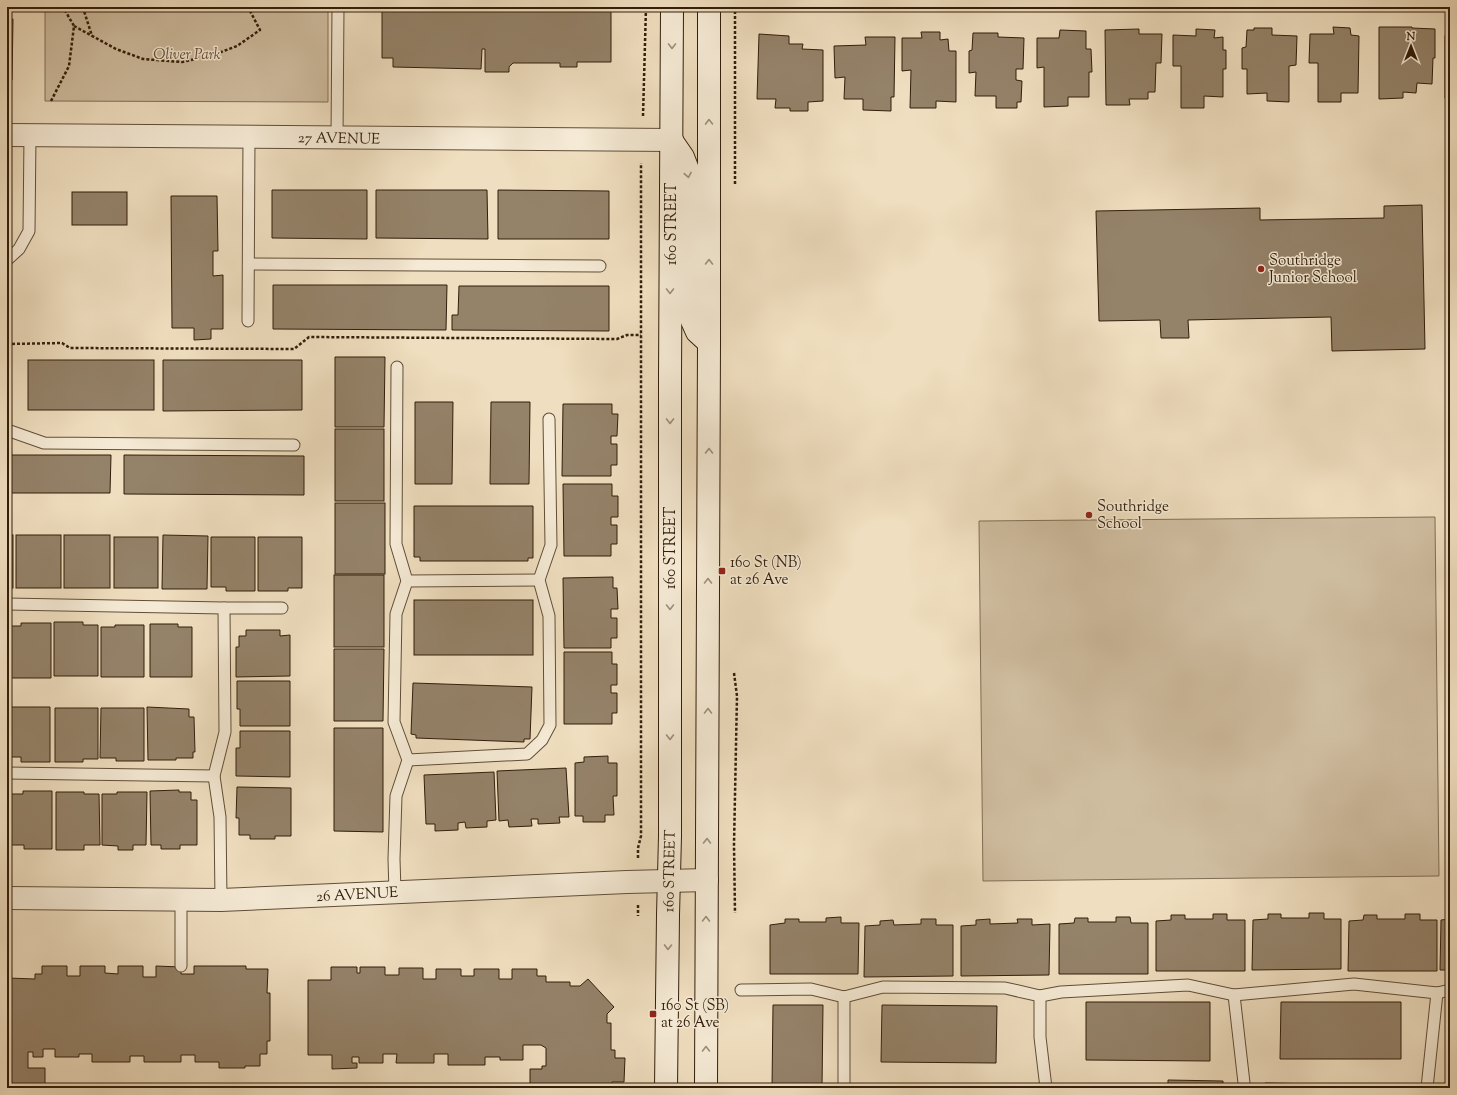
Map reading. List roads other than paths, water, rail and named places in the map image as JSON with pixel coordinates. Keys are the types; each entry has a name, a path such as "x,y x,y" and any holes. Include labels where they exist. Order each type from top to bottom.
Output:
{"main road":[{"name":"160 STREET","path":"666,1088 670,836 672,7"},
{"path":"706,1088 709,7"},
{"name":"27 AVENUE","path":"7,135 672,140"},
{"path":"672,140 683,156 690,175 689,314 697,332 709,343"},
{"name":"26 AVENUE","path":"7,898 221,900 669,880 707,880"}],"lane":[{"path":"337,138 338,7"},
{"path":"7,260 19,249 29,231 30,135"},
{"path":"248,321 250,264 249,137"},
{"path":"250,264 600,266"},
{"path":"395,892 394,858 396,796 408,760 394,722 396,614 407,581 396,544 398,367"},
{"path":"408,760 526,754 542,740 550,725 549,616 539,580 551,544 549,419"},
{"path":"7,430 44,443 294,445"},
{"path":"407,581 539,580"},
{"path":"7,604 282,608"},
{"path":"221,900 220,818 214,776 225,732 224,608"},
{"path":"7,773 214,776"},
{"path":"180,899 180,966"},
{"path":"741,990 811,989 844,997 883,987 1006,988 1040,996 1061,992 1188,985 1234,995 1354,984 1436,993 1450,990"},
{"path":"1427,1088 1436,993"},
{"path":"1234,995 1244,1083 1243,1088"},
{"path":"1040,996 1040,1037 1046,1088"},
{"path":"844,997 844,1088"}],"place":[{"name":"Southridge Junior School","path":"1261,269"},
{"name":"Southridge School","path":"1089,515"},
{"name":"160 St (NB) at 26 Ave","path":"722,571"},
{"name":"160 St (SB) at 26 Ave","path":"653,1014"}],"park label":[{"name":"Oliver Park","path":"187,54"}]}
